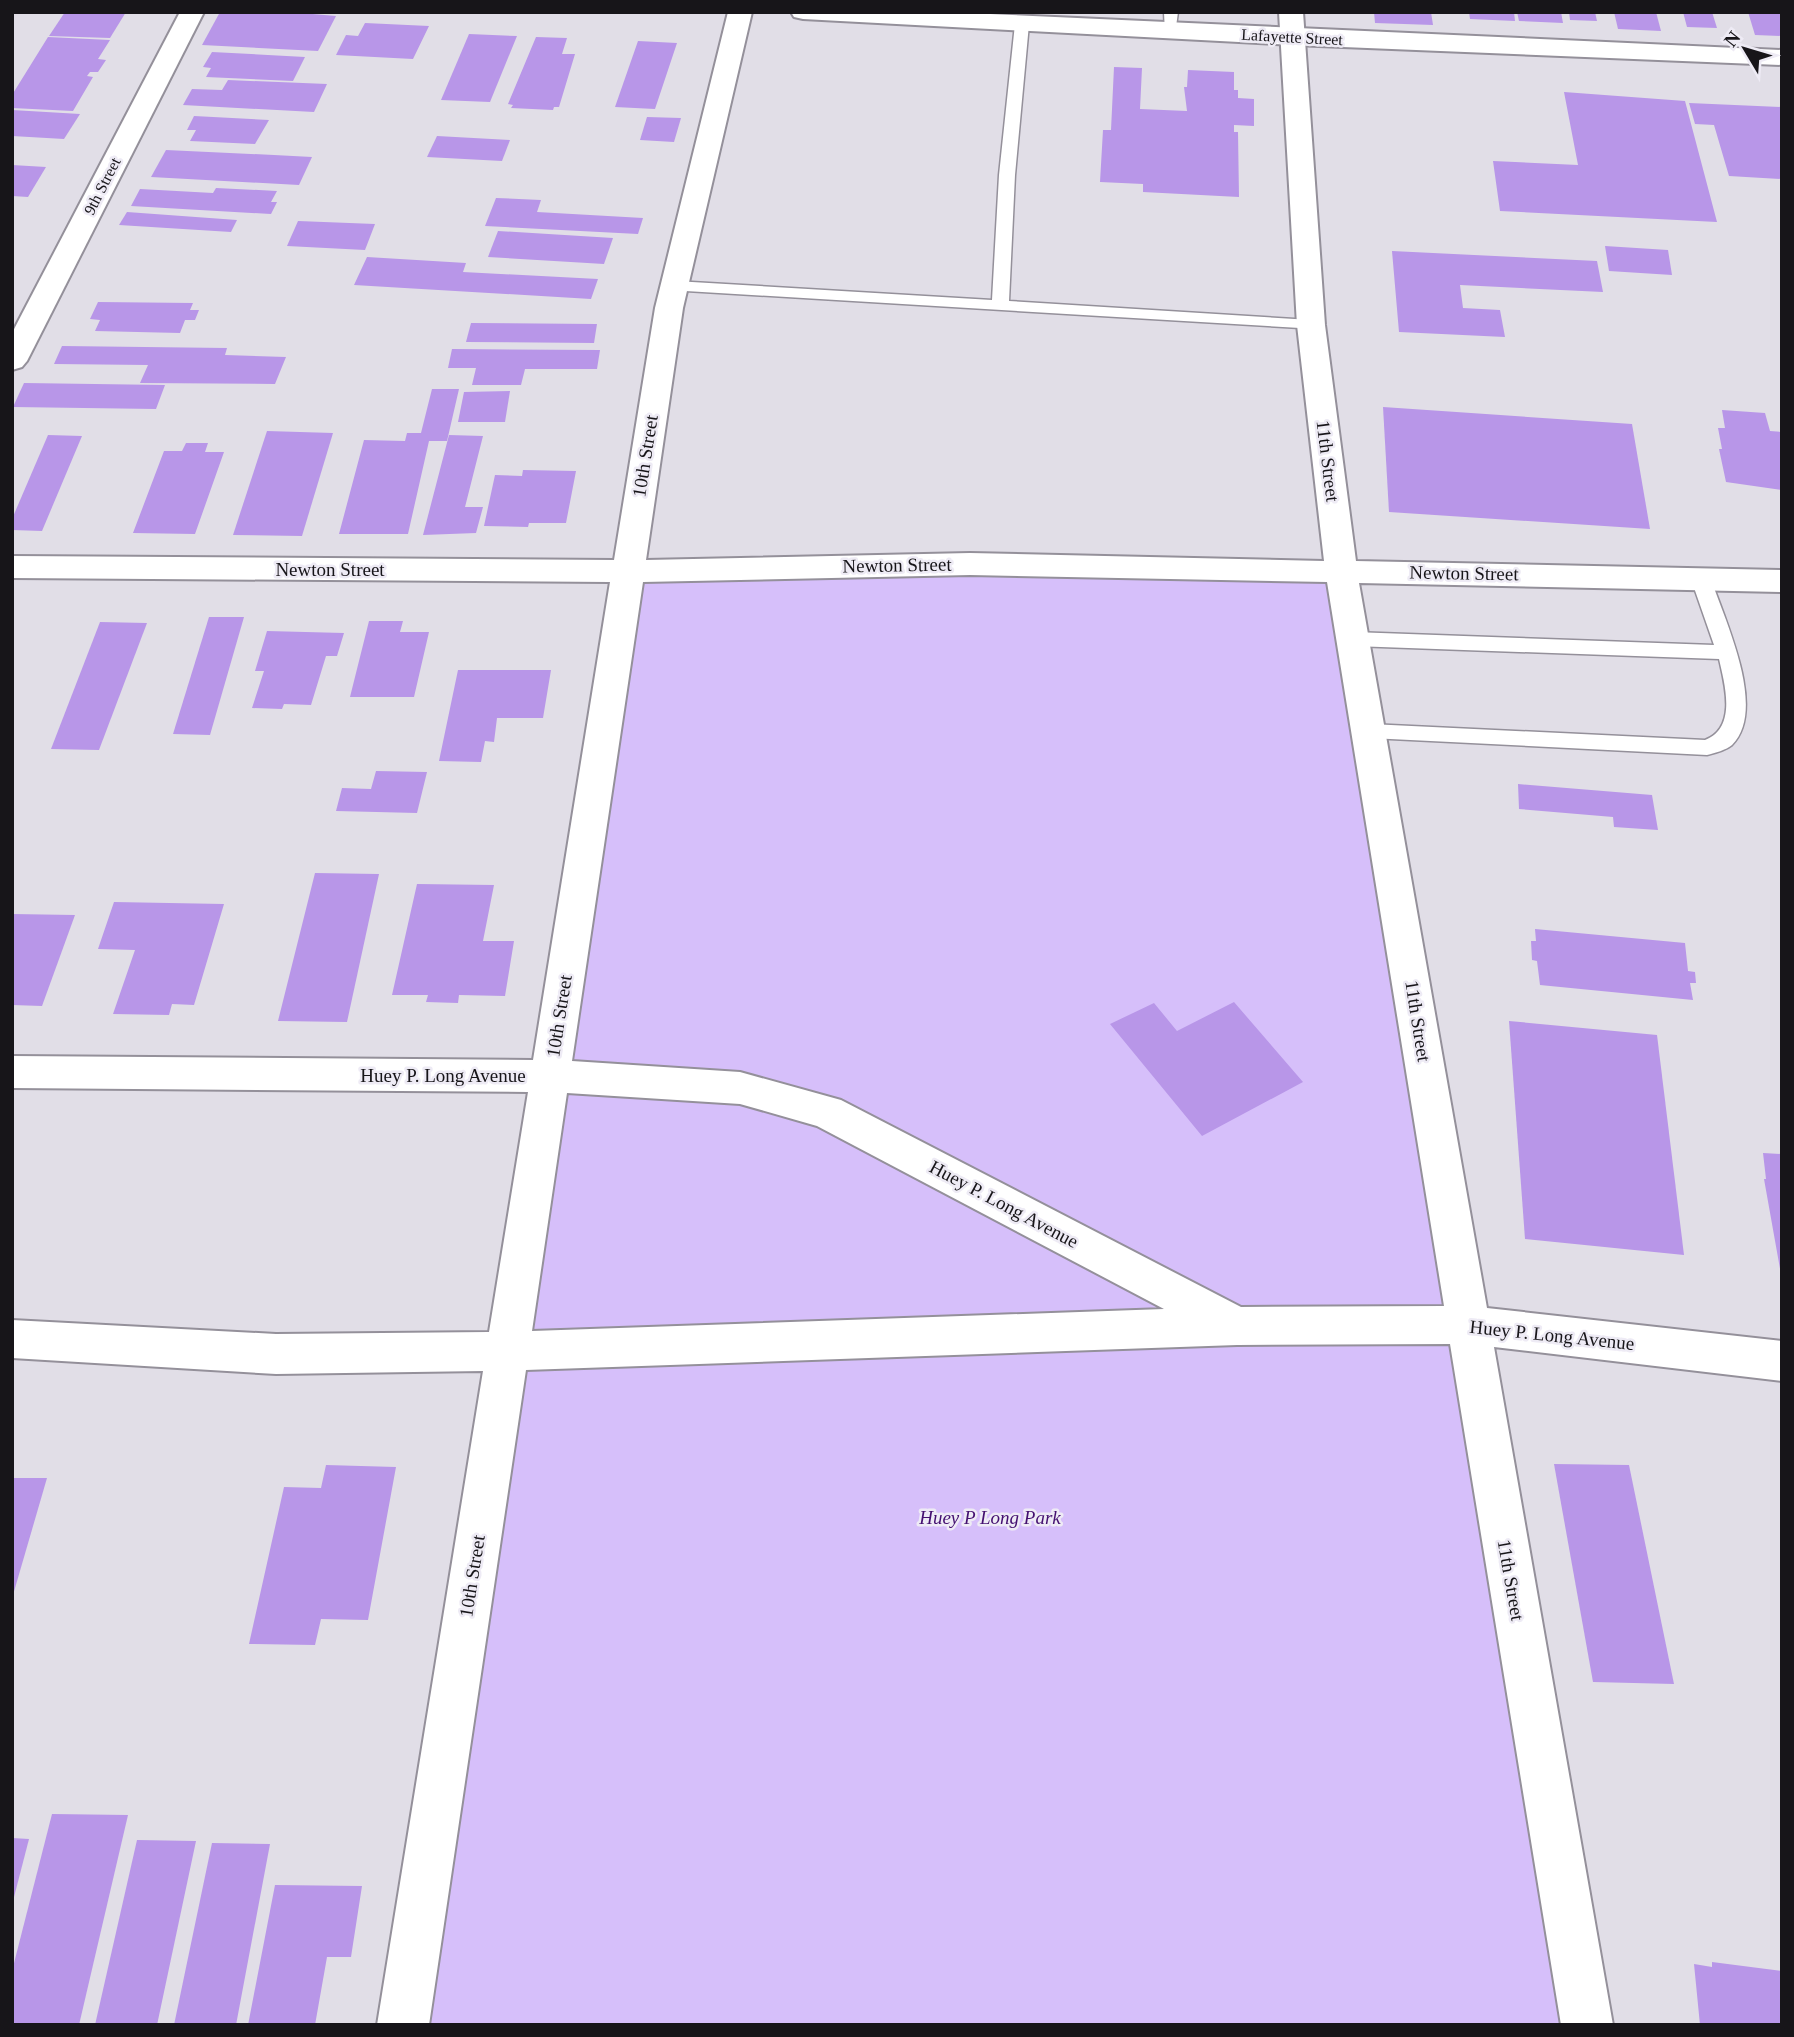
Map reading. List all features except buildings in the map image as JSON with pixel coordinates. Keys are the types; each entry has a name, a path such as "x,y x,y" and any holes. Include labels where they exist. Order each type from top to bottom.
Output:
{"street":[{"name":"9th Street","path":"12,360 192,12"},
{"name":"10th Street","path":"404,2025 626,571 675,286 740,12"},
{"name":"Lafayette Street","path":"803,12 1022,23 1292,25 1782,58"},
{"name":"11th Street","path":"1292,25 1311,325 1341,570 1587,2025"},
{"name":"Newton Street","path":"12,567 626,571 970,564 1782,581"},
{"name":"Huey P. Long Avenue","path":"12,1072 550,1076 740,1088 827,1112 1237,1326"},
{"name":"Huey P. Long Avenue","path":"12,1339 276,1354 506,1351 1237,1326 1468,1325 1782,1361"}],"lane":[{"path":"1000,306 1007,175 1022,23"},
{"path":"675,286 1311,325"},
{"path":"1370,731 1707,748 1724,740 1733,725 1737,688 1701,579"},
{"path":"1353,639 1724,652"}],"green space":[{"name":"Huey P Long Park","path":"1341,570 1587,2025 403,2025 627,571"}]}
